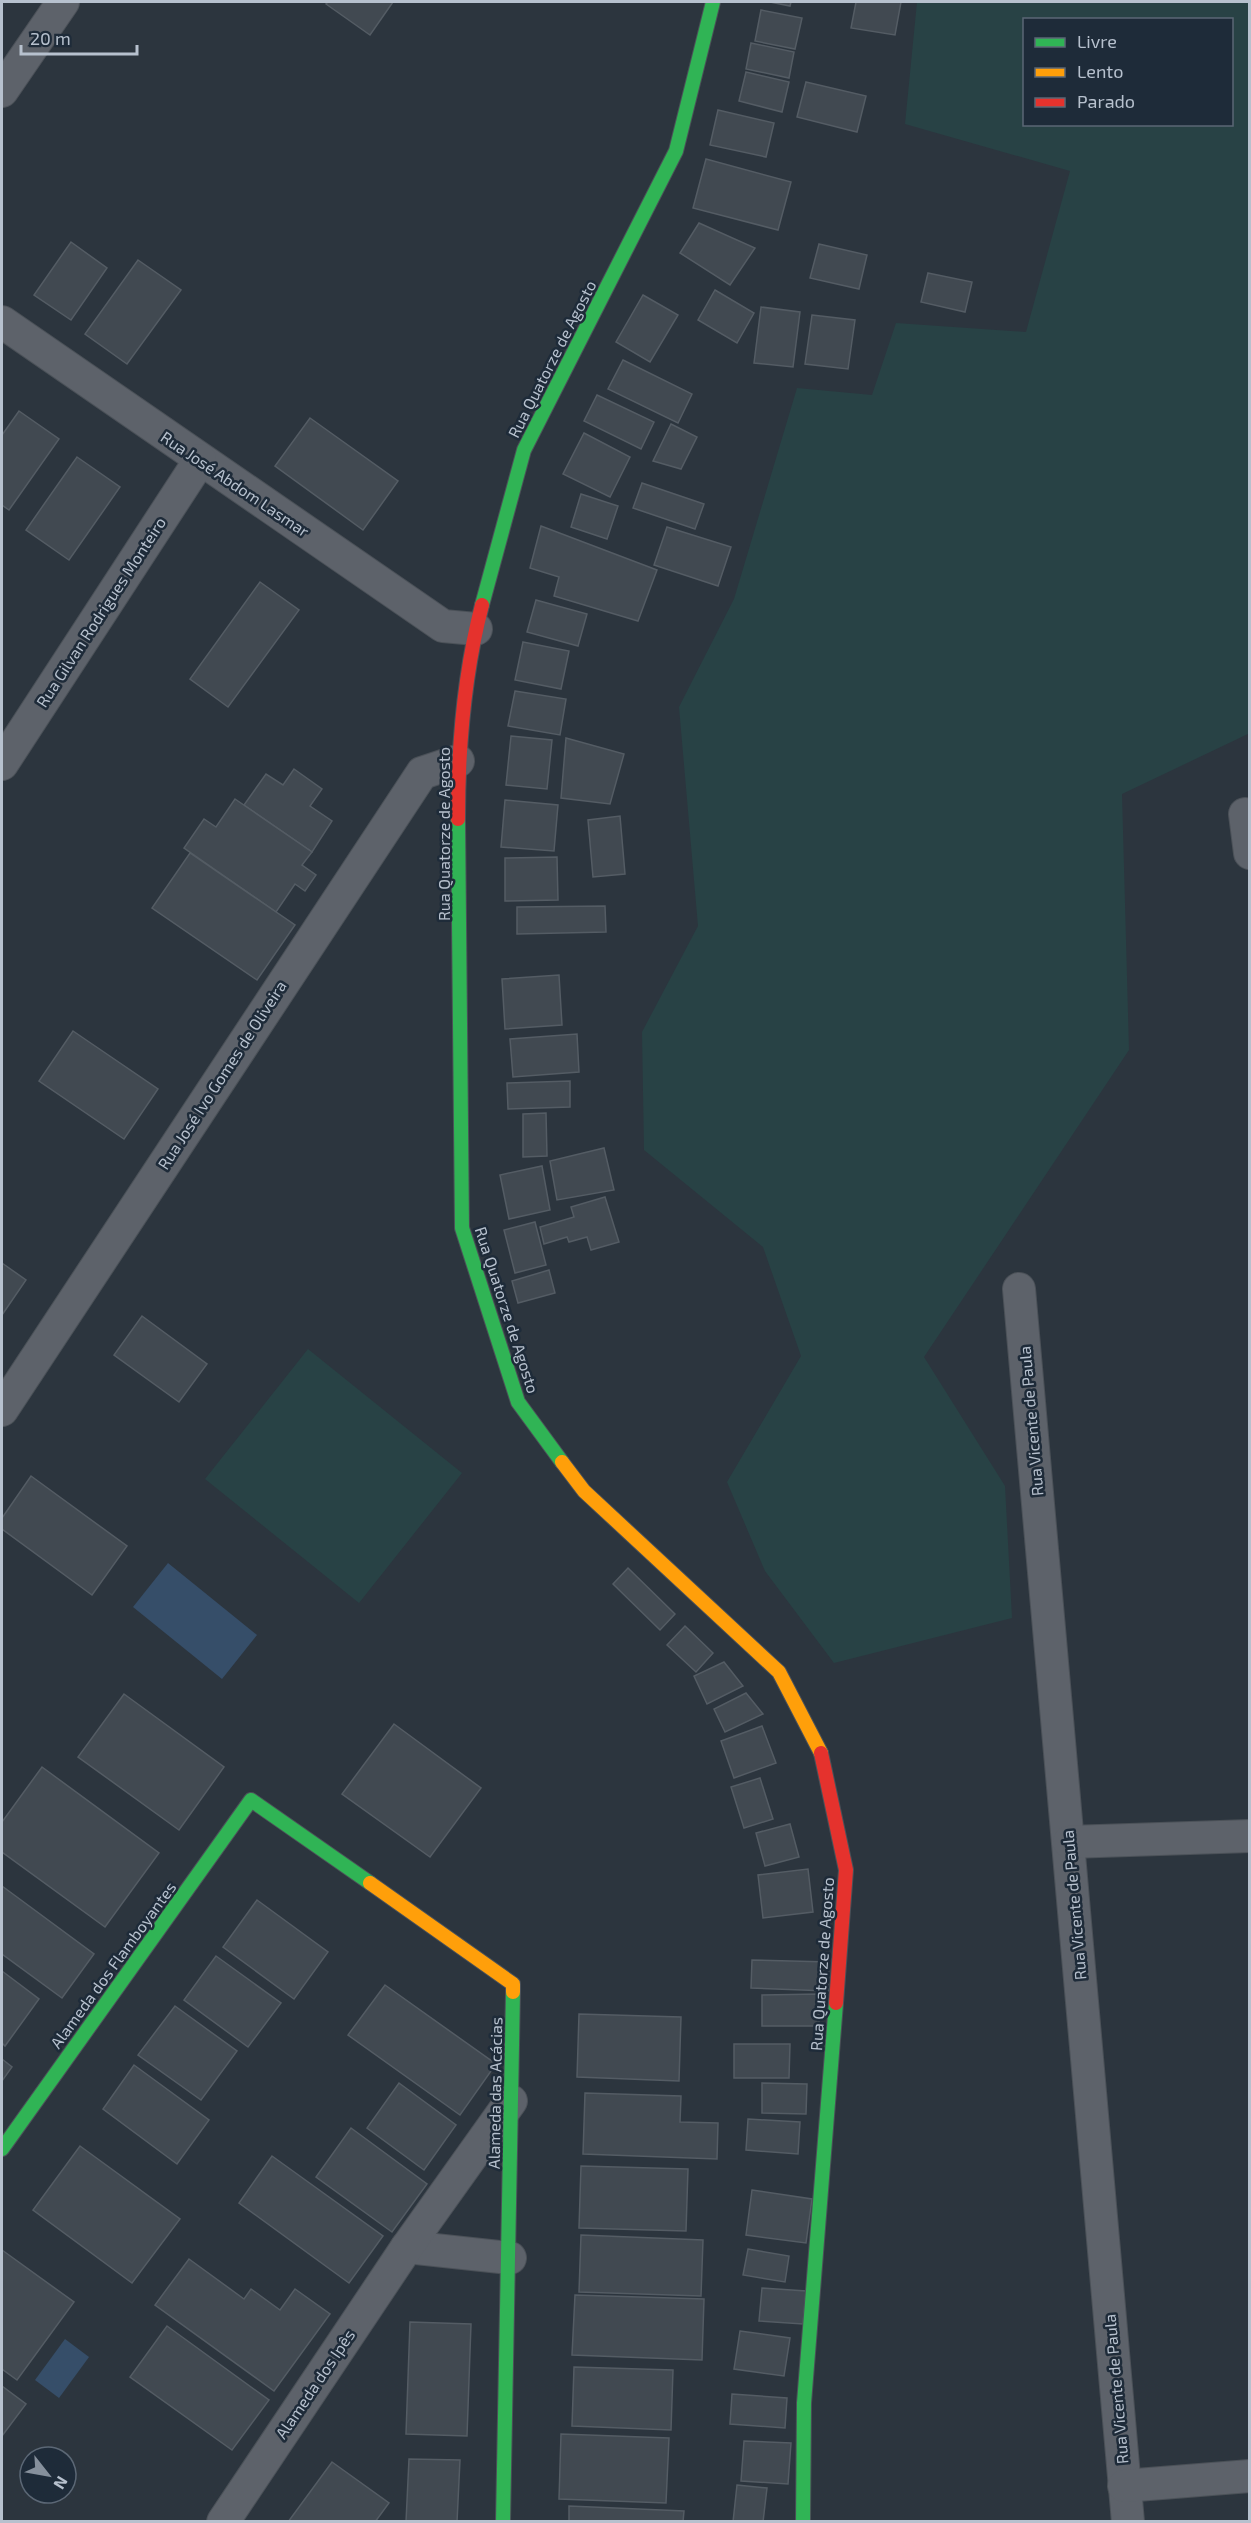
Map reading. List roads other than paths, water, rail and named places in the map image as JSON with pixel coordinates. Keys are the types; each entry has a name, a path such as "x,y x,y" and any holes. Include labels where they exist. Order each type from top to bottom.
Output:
{"street":[{"path":"2,91 63,2"},
{"name":"Rua Quatorze de Agosto","path":"713,2 676,151 524,450 476,628 458,761 462,1228 519,1402 584,1491 779,1672 822,1756 846,1870 804,2403 803,2522"},
{"name":"Rua José Abdom Lasmar","path":"2,322 443,626 476,628"},
{"name":"Rua Gilvan Rodrigues Monteiro","path":"2,764 200,460"},
{"name":"Rua José Ivo Gomes de Oliveira","path":"2,1410 422,773 458,761"},
{"path":"1245,814 1250,853"},
{"name":"Rua Vicente de Paula","path":"1019,1289 1128,2522"},
{"name":"Alameda das Acácias","path":"251,1800 513,1984 510,2258 502,2522"},
{"name":"Alameda dos Flamboyantes","path":"2,2149 251,1800"},
{"path":"1069,1842 1250,1836"},
{"name":"Alameda dos Ipês","path":"223,2522 407,2247 511,2101"},
{"path":"407,2247 510,2258"},
{"path":"1125,2486 1250,2476"}],"water":[{"path":"168,1563 257,1635 222,1679 133,1607"},
{"path":"65,2339 89,2357 59,2398 35,2380"}]}
